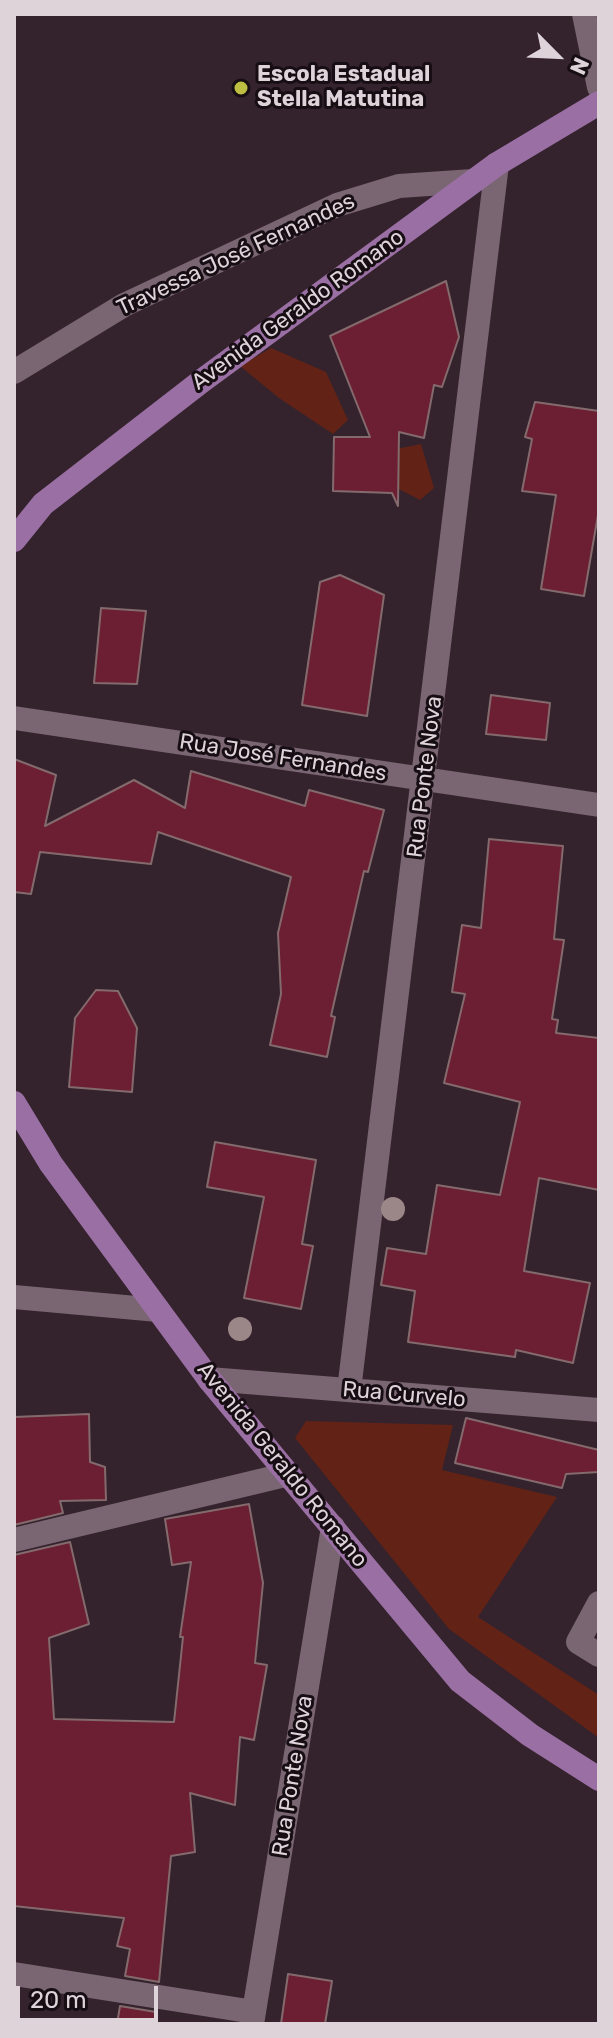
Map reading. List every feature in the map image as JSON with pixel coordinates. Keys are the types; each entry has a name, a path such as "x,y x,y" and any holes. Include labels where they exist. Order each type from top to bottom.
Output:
{"main road":[{"name":"Avenida Geraldo Romano","path":"14,540 55,495 203,380 497,164 599,103"},
{"name":"Avenida Geraldo Romano","path":"14,1103 51,1164 209,1379 460,1681 530,1735 599,1779"}],"street":[{"path":"584,14 599,87"},
{"name":"Rua Ponte Nova","path":"349,1390 497,164"},
{"name":"Travessa José Fernandes","path":"14,372 124,305 337,205 399,186 473,181"},
{"name":"Rua José Fernandes","path":"14,718 599,805"},
{"path":"14,1297 158,1310"},
{"name":"Rua Curvelo","path":"209,1379 599,1410"},
{"path":"14,1540 289,1474"},
{"name":"Rua Ponte Nova","path":"253,2018 333,1527"},
{"path":"599,1603 578,1642 599,1655"},
{"path":"14,1974 253,2018"}],"shaded area":[{"path":"271,348 326,372 348,420 333,434 279,398 240,366"},
{"path":"421,444 434,488 420,500 393,486 396,449"},
{"path":"306,1421 453,1425 442,1470 557,1497 478,1617 599,1695 599,1738 449,1629 295,1438"}],"building":[{"path":"446,281 459,337 442,387 434,385 424,438 399,432 398,506 392,493 333,491 334,437 370,437 330,336"},
{"path":"535,402 599,411 599,509 584,596 541,589 556,495 522,491 532,439 525,437"},
{"path":"340,575 384,595 367,716 302,705 320,582"},
{"path":"101,608 146,611 137,684 94,683"},
{"path":"491,695 550,703 546,740 486,734"},
{"path":"14,759 56,775 45,826 134,780 185,808 191,771 305,806 309,790 384,810 368,872 364,871 331,1016 335,1017 327,1057 270,1045 281,994 278,933 291,877 158,832 151,864 40,852 31,894 14,892"},
{"path":"489,839 563,846 554,939 564,940 552,1019 558,1020 556,1033 599,1038 599,1190 539,1178 524,1271 590,1283 573,1363 516,1350 515,1357 408,1342 415,1291 381,1285 387,1248 426,1254 437,1185 500,1195 520,1102 444,1083 465,994 452,992 462,925 481,928"},
{"path":"96,990 118,991 137,1028 132,1092 69,1087 75,1018"},
{"path":"215,1142 316,1160 302,1244 313,1246 301,1309 244,1298 264,1197 207,1187"},
{"path":"89,1414 90,1462 105,1467 106,1500 60,1501 63,1513 14,1525 14,1417"},
{"path":"466,1418 599,1450 599,1472 566,1474 562,1488 455,1463"},
{"path":"249,1504 263,1583 255,1663 267,1665 254,1740 240,1737 235,1805 190,1793 195,1852 171,1856 159,1982 125,1976 130,1949 117,1946 124,1918 14,1906 14,1555 70,1542 89,1624 49,1638 54,1719 174,1722 183,1637 180,1637 191,1562 172,1565 165,1519"},
{"path":"288,1974 332,1981 325,2024 281,2024"},
{"path":"120,2006 156,2012 155,2024 117,2024"}],"place":[{"name":"Escola Estadual Stella Matutina","path":"241,88"}]}
